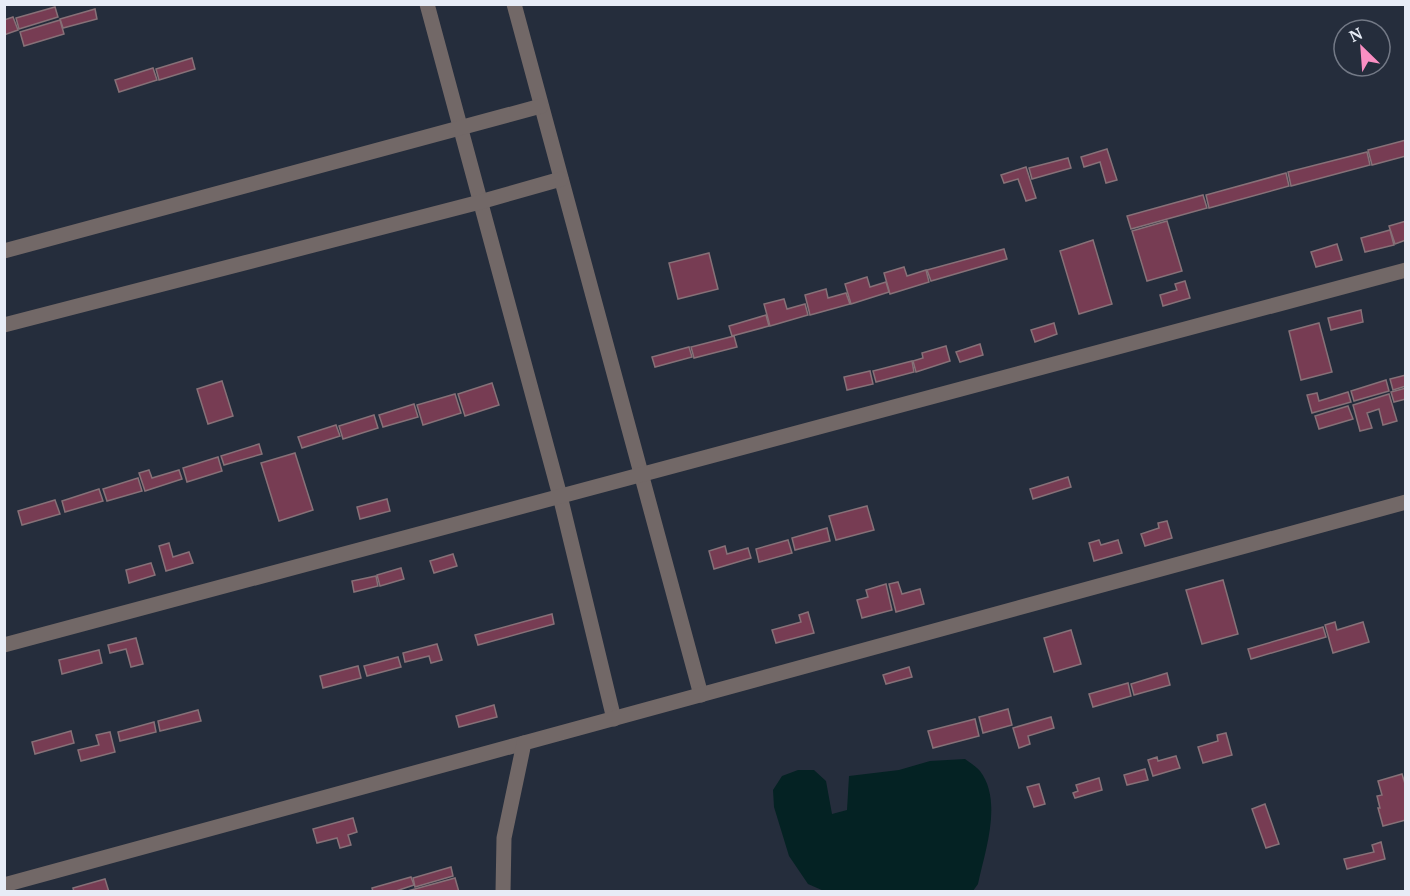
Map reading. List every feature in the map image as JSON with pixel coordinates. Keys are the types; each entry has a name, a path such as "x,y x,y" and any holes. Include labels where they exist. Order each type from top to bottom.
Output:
{"street":[{"path":"427,4 560,496 614,718"},
{"path":"514,4 701,695"},
{"path":"4,251 541,106"},
{"path":"4,325 561,179"},
{"path":"4,645 1406,270"},
{"path":"4,885 1406,502"},
{"path":"503,891 504,838 524,743"}],"shaded area":[{"path":"965,759 978,769 987,783 991,811 978,884 973,891 824,891 808,884 789,856 774,807 773,790 782,776 798,770 814,770 826,781 832,814 847,810 849,776 899,770 930,761"}],"building":[{"path":"55,7 58,17 19,29 16,18"},
{"path":"95,9 97,19 63,28 60,19"},
{"path":"13,17 18,30 4,35 4,20"},
{"path":"60,20 64,34 24,46 20,32"},
{"path":"192,58 195,69 159,80 156,69"},
{"path":"153,68 157,80 119,92 115,80"},
{"path":"1406,140 1406,156 1372,165 1368,150"},
{"path":"1107,149 1117,180 1106,183 1100,162 1084,167 1081,157"},
{"path":"1367,152 1370,165 1291,186 1288,172"},
{"path":"1068,158 1071,168 1032,179 1029,168"},
{"path":"1026,167 1036,198 1026,201 1018,179 1004,183 1001,175"},
{"path":"1286,173 1289,186 1209,208 1206,195"},
{"path":"1203,195 1207,208 1131,229 1127,216"},
{"path":"1167,221 1182,271 1147,281 1132,231"},
{"path":"1406,221 1406,240 1395,244 1389,226"},
{"path":"1390,230 1394,245 1365,252 1361,238"},
{"path":"1093,240 1112,304 1079,314 1060,251"},
{"path":"1337,244 1342,260 1316,267 1311,252"},
{"path":"1004,249 1007,259 931,281 927,270"},
{"path":"709,253 718,289 678,299 669,263"},
{"path":"904,267 907,276 926,270 929,282 890,294 884,273"},
{"path":"867,277 870,287 886,282 889,292 851,304 845,284"},
{"path":"1185,281 1190,298 1163,306 1160,295 1177,290 1175,284"},
{"path":"826,289 828,298 846,293 850,304 810,315 805,295"},
{"path":"784,299 787,309 805,304 808,315 770,326 764,304"},
{"path":"1361,310 1363,322 1331,330 1328,318"},
{"path":"766,315 769,326 732,336 729,326"},
{"path":"1054,323 1057,334 1035,342 1031,330"},
{"path":"1319,323 1332,372 1301,380 1289,331"},
{"path":"734,336 737,347 694,358 691,347"},
{"path":"980,344 983,355 960,362 956,352"},
{"path":"946,346 950,361 916,372 913,361 923,358 922,353"},
{"path":"689,347 692,357 655,367 652,357"},
{"path":"912,361 914,372 876,382 873,371"},
{"path":"870,371 873,384 847,390 844,377"},
{"path":"1406,375 1406,386 1393,390 1390,379"},
{"path":"1386,380 1389,391 1354,401 1351,391"},
{"path":"222,381 233,416 208,424 197,389"},
{"path":"492,383 499,405 465,416 458,394"},
{"path":"1406,388 1406,399 1394,402 1391,392"},
{"path":"1348,392 1351,402 1312,413 1307,395 1317,393 1319,401"},
{"path":"455,394 461,413 423,425 417,405"},
{"path":"1389,394 1397,421 1383,425 1379,409 1367,413 1372,428 1360,431 1353,405"},
{"path":"414,404 418,417 383,427 379,415"},
{"path":"1348,406 1353,419 1319,429 1315,416"},
{"path":"374,415 378,428 343,439 339,426"},
{"path":"336,425 340,436 302,448 298,437"},
{"path":"259,444 262,454 224,465 221,456"},
{"path":"295,453 313,510 279,521 261,463"},
{"path":"218,457 222,471 187,482 183,468"},
{"path":"149,470 152,478 179,470 182,479 145,491 139,473"},
{"path":"1068,477 1071,487 1033,499 1030,489"},
{"path":"138,478 142,491 107,501 103,489"},
{"path":"99,489 103,501 65,512 62,501"},
{"path":"387,499 390,511 360,519 357,507"},
{"path":"55,500 60,514 22,525 18,511"},
{"path":"867,506 874,530 836,540 829,516"},
{"path":"1167,521 1172,538 1145,546 1141,534 1159,528 1158,523"},
{"path":"827,528 830,541 795,550 792,538"},
{"path":"788,540 792,553 759,562 756,549"},
{"path":"1099,540 1101,545 1118,540 1122,553 1094,561 1089,543"},
{"path":"169,543 173,557 189,552 193,563 166,571 159,546"},
{"path":"725,546 727,554 748,548 751,558 714,569 709,551"},
{"path":"453,554 457,566 434,573 430,561"},
{"path":"151,563 155,575 129,583 126,570"},
{"path":"401,568 404,579 380,586 377,575"},
{"path":"376,576 378,586 354,592 352,581"},
{"path":"1223,580 1238,634 1202,644 1186,590"},
{"path":"898,582 902,594 920,589 924,604 896,612 889,584"},
{"path":"886,584 892,610 862,618 857,600 868,597 866,590"},
{"path":"808,612 814,633 776,643 772,630 801,622 799,615"},
{"path":"552,614 554,624 478,645 475,635"},
{"path":"1335,622 1337,630 1363,622 1369,642 1333,653 1325,625"},
{"path":"1323,627 1326,637 1251,659 1248,649"},
{"path":"1071,630 1081,664 1054,672 1044,638"},
{"path":"136,638 143,664 131,667 126,649 110,653 108,645"},
{"path":"437,644 442,660 431,663 429,656 405,662 403,653"},
{"path":"99,650 102,663 62,674 59,660"},
{"path":"398,657 401,667 367,676 364,666"},
{"path":"358,666 361,678 323,688 320,676"},
{"path":"909,667 912,677 886,684 883,675"},
{"path":"1167,673 1170,685 1134,695 1131,684"},
{"path":"1128,683 1131,696 1093,707 1089,694"},
{"path":"494,705 497,717 459,727 456,716"},
{"path":"1008,709 1012,725 983,733 979,717"},
{"path":"198,710 201,721 160,731 158,721"},
{"path":"1051,717 1054,728 1028,736 1030,744 1019,748 1013,728"},
{"path":"975,719 979,736 933,748 928,731"},
{"path":"154,722 156,732 120,741 118,732"},
{"path":"71,731 74,743 35,754 32,742"},
{"path":"110,732 115,752 81,761 78,750 99,745 96,735"},
{"path":"1226,733 1232,755 1203,763 1198,747 1218,741 1217,735"},
{"path":"1176,756 1180,768 1153,776 1148,760 1157,757 1158,761"},
{"path":"1145,769 1148,780 1127,785 1124,775"},
{"path":"1402,774 1406,787 1406,820 1383,826 1378,808 1380,808 1377,796 1382,795 1378,781"},
{"path":"1099,778 1102,790 1075,798 1073,793 1078,791 1076,785"},
{"path":"1039,784 1045,804 1034,807 1027,787"},
{"path":"1265,804 1279,844 1266,848 1252,809"},
{"path":"353,818 357,832 348,835 351,845 340,848 337,838 317,843 313,829"},
{"path":"1381,842 1385,859 1347,869 1344,859 1374,852 1372,845"},
{"path":"451,867 453,876 415,887 413,878"},
{"path":"411,877 414,885 393,892 373,892 372,888"},
{"path":"455,878 459,892 404,892"},
{"path":"105,879 109,892 74,892 73,888"}]}
